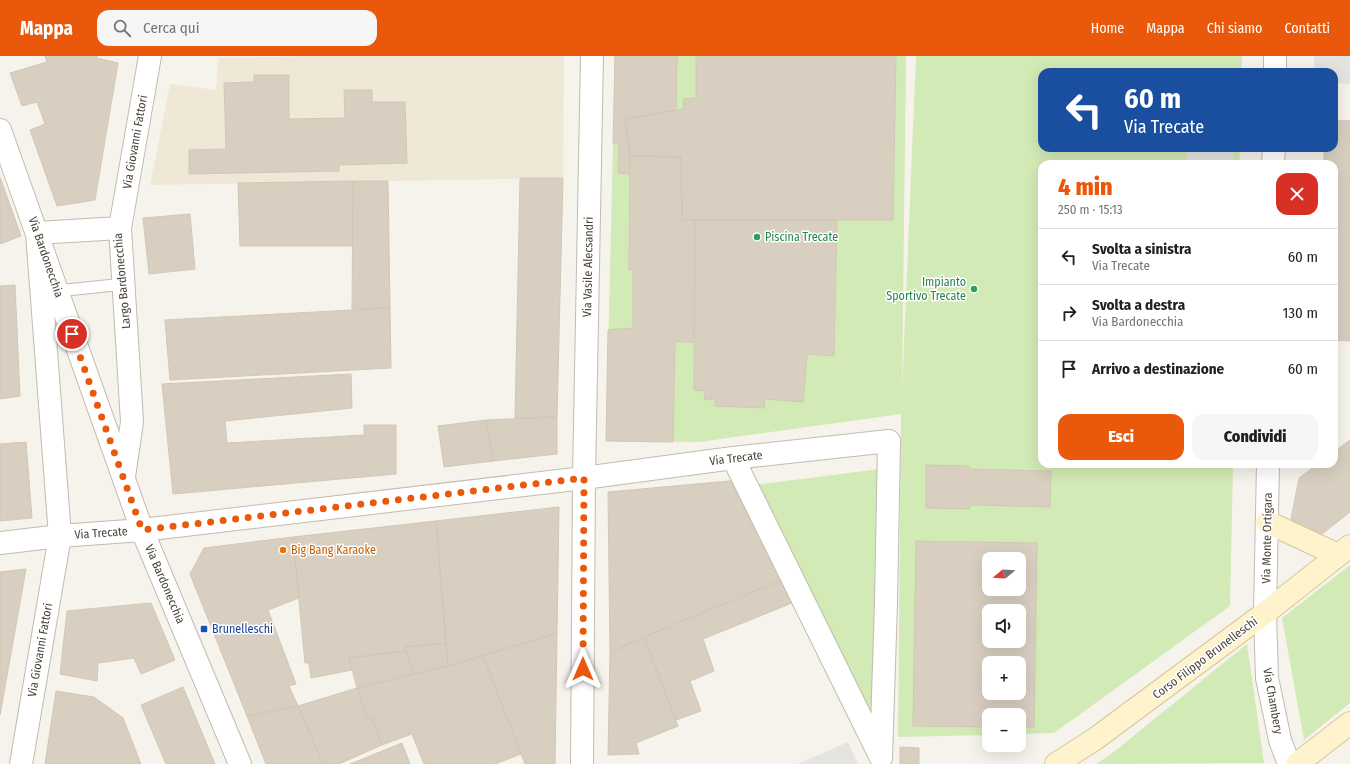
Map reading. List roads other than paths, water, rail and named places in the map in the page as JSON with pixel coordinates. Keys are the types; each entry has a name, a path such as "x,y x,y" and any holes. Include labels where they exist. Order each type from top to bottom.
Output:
{"street":[{"name":"Via Giovanni Fattori","path":"120,228 150,56"},
{"name":"Via Vasile Alecsandri","path":"584,478 592,56"},
{"path":"1275,56 1275,68"},
{"name":"Via Bardonecchia","path":"0,130 142,530 240,764"},
{"name":"Largo Bardonecchia","path":"37,233 120,228 132,422 124,477"},
{"path":"37,233 60,536"},
{"name":"Via Trecate","path":"0,543 60,536 142,530 584,478 733,458 889,441 883,761"},
{"path":"733,458 883,761"},
{"name":"Via Monte Ortigara","path":"1265,613 1268,468"},
{"path":"582,764 584,478"},
{"path":"1267,522 1344,550"},
{"name":"Via Giovanni Fattori","path":"20,764 60,536"},
{"name":"Corso Filippo Brunelleschi","path":"1056,764 1095,739 1265,613 1344,550"},
{"name":"Via Chambery","path":"1265,613 1267,678 1280,740 1289,764"},
{"path":"1297,764 1350,723"}],"lane":[{"path":"57,291 124,284"}],"place":[{"name":"Piscina Trecate","path":"757,237"},
{"name":"Impianto Sportivo Trecate","path":"974,289"},
{"name":"Big Bang Karaoke","path":"283,550"},
{"name":"Brunelleschi","path":"204,629"}]}
